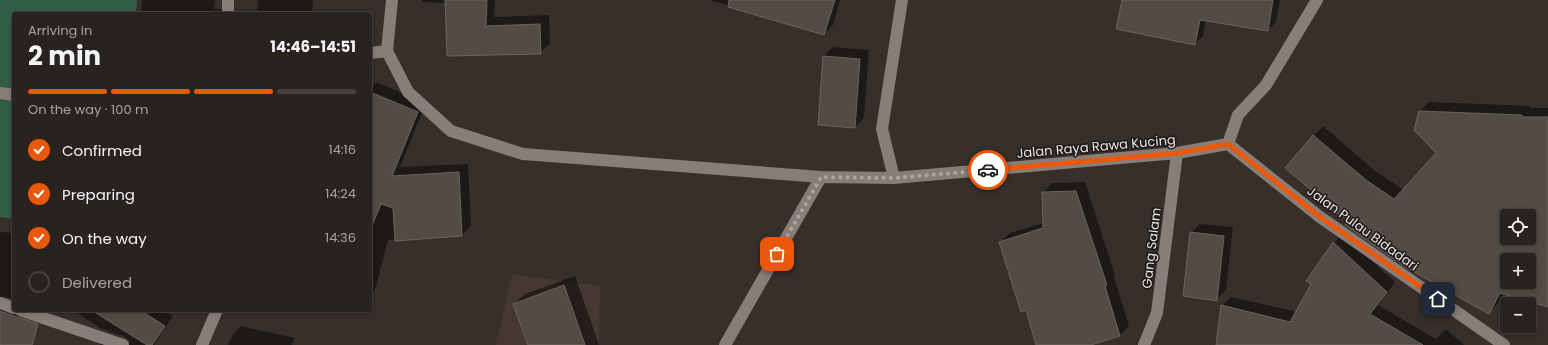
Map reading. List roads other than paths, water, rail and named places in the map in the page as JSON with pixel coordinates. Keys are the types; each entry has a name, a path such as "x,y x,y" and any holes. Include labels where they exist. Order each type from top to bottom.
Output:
{"street":[{"path":"228,0 228,12"},
{"path":"372,53 387,51 392,0"},
{"path":"894,178 882,128 902,0"},
{"path":"1228,144 1238,115 1266,85 1317,0"},
{"name":"Jalan Raya Rawa Kucing","path":"387,51 408,92 451,131 523,154 821,177 894,178 1177,153 1228,144"},
{"path":"0,93 12,95"},
{"name":"Jalan Pulau Bidadari","path":"1228,144 1320,217 1504,345"},
{"name":"Gang Salam","path":"1144,345 1157,313 1177,153"},
{"path":"725,345 821,177"},
{"path":"0,303 12,307"},
{"path":"26,312 122,345"},
{"path":"202,345 216,312"}]}
